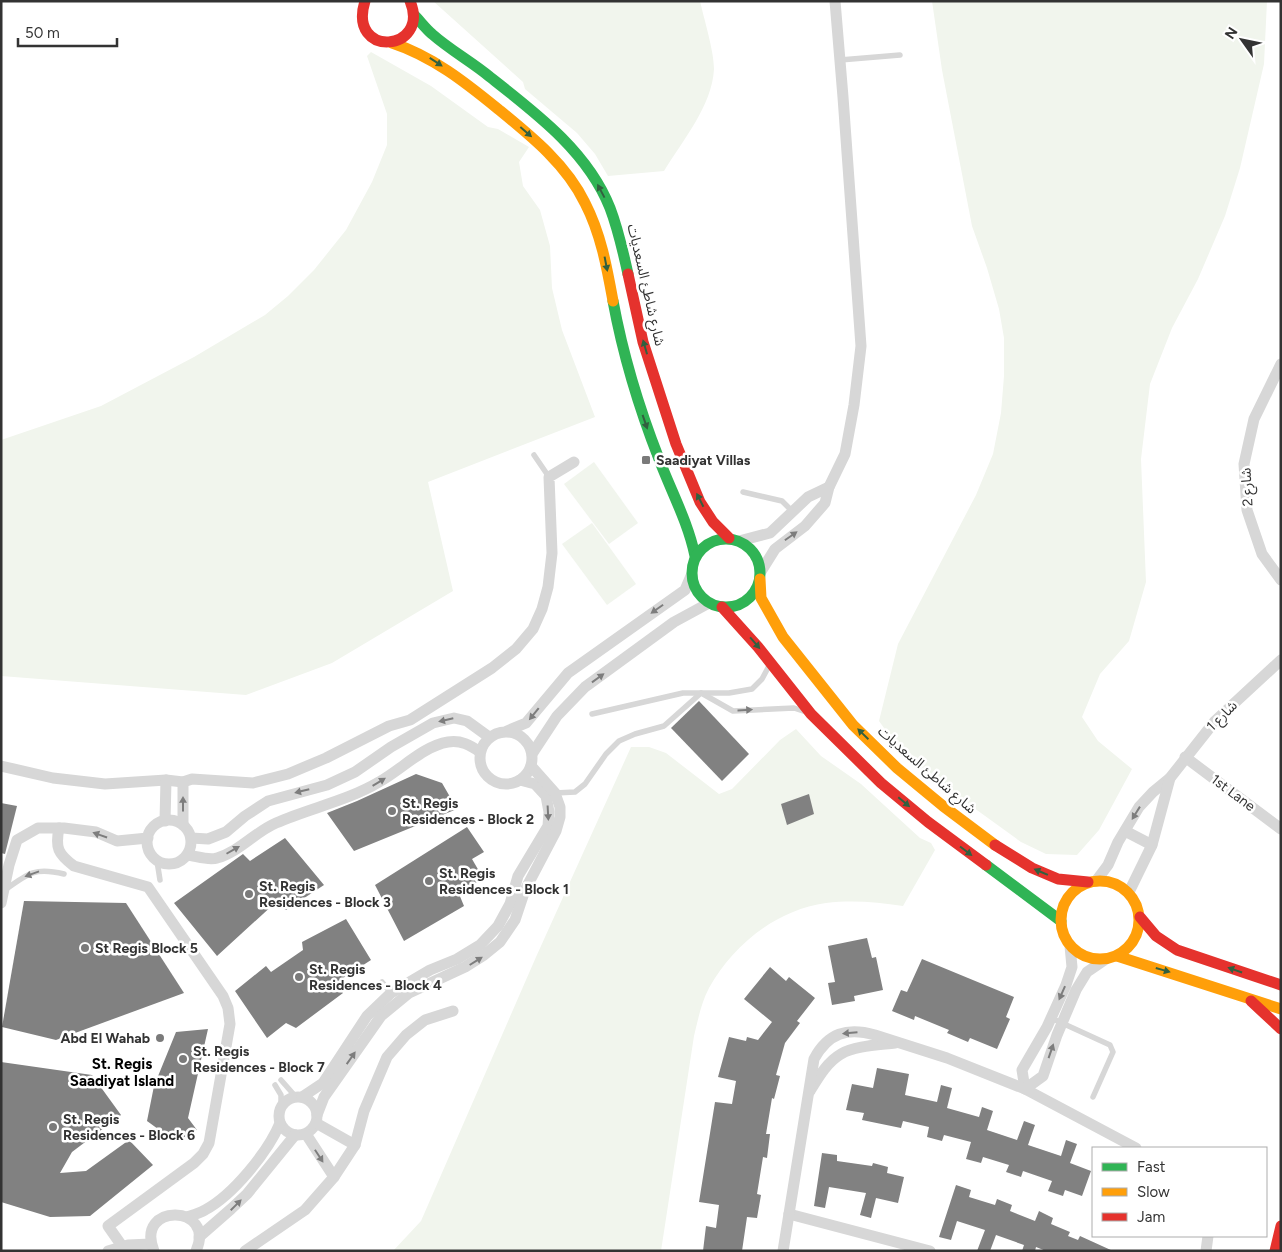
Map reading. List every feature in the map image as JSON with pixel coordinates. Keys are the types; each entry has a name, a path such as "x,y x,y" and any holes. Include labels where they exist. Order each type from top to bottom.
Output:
{"street":[{"path":"392,43 406,36 410,30 414,15 410,1"},
{"path":"760,576 758,558 748,546 734,540 721,538 707,544 696,556 692,565 694,587 700,596 709,603 722,607 737,605 750,597 756,589 760,576 775,549 805,526 825,503 828,487 845,454 854,405 861,346 835,1"},
{"path":"362,4 361,19 363,28 368,35 375,40 413,50 433,60 509,118 542,146 577,188 594,221 605,256 622,342 637,398 656,452 690,535 696,556"},
{"name":"شارع شاطئ السعديات","path":"414,15 432,34 490,77 555,131 591,174 609,206 621,241 645,349 671,430 700,502 713,522 734,540"},
{"name":"شارع 2","path":"1281,364 1254,419 1244,464 1247,510 1262,554 1281,580"},
{"path":"1,766 53,778 105,784 166,780 183,782 192,779 253,783 288,774 326,758 389,726 410,720 492,668 516,649 533,629 542,609 548,587 552,553 549,477 574,462"},
{"path":"734,540 770,533 808,496 828,487"},
{"path":"692,576 685,590 568,673 526,723 489,737 483,744 479,761 487,777 494,782 503,784 520,780 526,774 531,760 557,716 585,687 674,622 709,603"},
{"name":"شارع شاطئ السعديات","path":"760,576 761,598 783,637 853,724 898,768 942,806 990,841 1032,868 1058,879 1092,882"},
{"path":"722,607 771,662 811,714 881,783 928,822 1061,921"},
{"name":"شارع 1","path":"1092,882 1108,865 1118,842 1139,807 1170,778 1215,721 1281,660"},
{"path":"191,838 208,839 226,832 245,816 268,801 327,785 341,779 433,723 454,718 467,721 489,737"},
{"path":"199,1237 247,1194 316,1119 324,1098 381,1016 409,993 465,967 484,955 500,942 515,920 536,867 556,831 560,817 560,807 556,793 531,760 526,741 521,736 507,731"},
{"path":"187,855 216,859 236,849 257,833 276,823 362,792 431,748 449,742 466,742 480,752"},
{"name":"1st Lane","path":"1185,757 1281,829"},
{"name":"شارع 1","path":"1129,892 1152,845 1170,778"},
{"path":"165,821 166,780"},
{"path":"334,1177 301,1135 283,1129 279,1117 282,1106 285,1102 323,1084 367,1016 391,993 430,970 457,959 480,945 498,926 510,904 518,876 548,826 549,812 546,796 535,784 520,780"},
{"path":"182,825 183,782"},
{"path":"165,821 177,822 182,825 191,838 190,850 187,855 176,863 170,864 157,861 149,851 148,838 154,827 165,821"},
{"path":"1,903 9,865 17,840 38,828 96,832 117,841 148,838"},
{"path":"59,828 57,844 59,852 74,866 148,887 220,992 228,1008 230,1024 209,1143 204,1154 194,1164 108,1226 122,1246"},
{"path":"1125,831 1152,845"},
{"path":"1025,1089 1022,1070 1051,1018 1072,967 1070,946 1064,934 1061,921 1068,897 1077,888 1092,882 1108,881 1119,885 1129,892 1136,904 1140,917 1153,935 1167,945 1281,986"},
{"path":"1025,1089 1043,1076 1062,1023 1076,990 1087,972 1126,949 1134,940 1139,929 1140,917"},
{"path":"1070,946 1080,954 1093,959 1111,957 1281,1009"},
{"path":"1248,998 1281,1029"},
{"path":"245,1251 305,1210 334,1177 355,1145 364,1111 387,1057 406,1035 425,1020 453,1011"},
{"path":"782,1251 806,1097 814,1059 820,1048 831,1038 845,1032 864,1032 897,1042 946,1058 1025,1089 1134,1147"},
{"path":"806,1097 822,1072 840,1054 861,1048 897,1042"},
{"path":"299,1097 311,1102 316,1119 355,1145"},
{"path":"187,1217 206,1209 233,1188 261,1156 274,1137 280,1123"},
{"path":"108,1251 122,1246 153,1247 151,1236 153,1228 164,1216 172,1214 180,1214 187,1217 196,1226 199,1237 196,1251"},
{"path":"789,1214 930,1251"},
{"path":"1275,1251 1281,1226"},
{"path":"1206,1251 1208,1237"}],"lane":[{"path":"840,60 900,55"},
{"path":"534,456 549,477"},
{"path":"743,492 782,500 792,510"},
{"path":"592,714 683,693 729,693 752,689 762,679 771,662"},
{"path":"701,693 733,711 794,708 811,714"},
{"path":"556,793 576,792 585,784 606,754 619,741 635,734 664,726 701,693"},
{"path":"157,861 160,880"},
{"path":"4,891 20,879 34,872 48,870 64,874"},
{"path":"382,982 391,993"},
{"path":"1051,1018 1110,1045 1113,1052 1093,1097"},
{"path":"281,1080 299,1097"},
{"path":"274,1085 281,1095 282,1106"}],"shaded area":[{"path":"433,1 700,1 714,62 712,83 708,96 695,122 664,171 608,176 595,154 577,133 525,89 523,82"},
{"path":"932,1 1267,1 1264,64 1240,168 1225,216 1198,279 1172,328 1150,384 1141,459 1146,582 1129,641 1100,674 1082,717 1098,741 1132,769 1099,830 1077,855 1046,854 1021,842 927,774 899,749 879,721 898,644 976,495 993,454 1001,413 1004,376 1004,338 999,309 972,226 942,70"},
{"path":"371,52 431,86 488,127 498,129 529,147 519,162 523,186 540,210 550,246 552,288 562,330 595,417 428,482 453,591 332,663 246,695 1,676 1,440 101,406 194,357 265,315 288,296 314,270 346,230 372,182 387,145 387,114 367,56"},
{"path":"594,462 638,523 609,544 564,484"},
{"path":"592,523 636,584 607,605 562,544"},
{"path":"796,729 821,756 861,784 920,838 931,843 935,850 903,906 884,903 836,902 808,907 790,913 773,922 743,944 719,972 704,1000 694,1036 661,1251 393,1251 421,1221 536,957 631,747 649,747 666,753 719,794 732,789 780,740"}],"building":[{"path":"699,701 749,754 722,781 671,728"},
{"name":"St. Regis Residences - Block 2","path":"416,774 442,783 457,809 354,851 327,813"},
{"path":"809,794 814,814 787,825 781,804"},
{"path":"1,803 17,806 5,854 1,853"},
{"name":"St. Regis Residences - Block 1","path":"467,827 484,852 472,859 483,878 459,894 464,906 404,941 375,885"},
{"name":"St. Regis Residences - Block 3","path":"285,838 324,885 286,910 275,903 217,956 174,903 243,854 250,861"},
{"name":"St Regis Block 5","path":"24,901 126,903 184,993 56,1040 2,1027"},
{"name":"St. Regis Residences - Block 4","path":"346,919 371,960 337,982 343,993 296,1028 286,1023 267,1038 235,991 266,966 271,972 303,950 302,942"},
{"path":"867,938 872,958 876,957 883,990 854,996 855,1001 832,1005 828,983 835,982 828,946"},
{"path":"922,959 1014,997 1006,1017 1010,1019 997,1049 970,1038 968,1042 947,1033 949,1030 915,1016 914,1020 892,1011 901,990 907,992"},
{"path":"770,967 786,981 789,977 815,998 797,1021 800,1023 785,1043 776,1075 780,1076 774,1099 772,1098 766,1134 770,1134 767,1158 763,1157 757,1194 761,1195 757,1218 747,1217 742,1251 703,1251 706,1226 716,1228 719,1205 699,1202 715,1102 732,1104 736,1081 718,1077 729,1037 746,1041 747,1037 758,1040 772,1022 744,999"},
{"name":"St. Regis Residences - Block 7","path":"208,1029 188,1118 197,1130 176,1142 147,1121 154,1086 176,1032"},
{"name":"St. Regis Residences - Block 6","path":"1,1062 92,1075 121,1115 72,1152 60,1173 86,1171 129,1140 153,1165 90,1216 50,1217 1,1202"},
{"path":"877,1068 909,1074 905,1095 937,1102 941,1085 952,1088 947,1108 979,1117 982,1107 993,1111 987,1130 1017,1140 1024,1121 1035,1125 1028,1145 1061,1156 1066,1140 1077,1144 1070,1163 1091,1171 1082,1196 1065,1190 1063,1196 1048,1191 1052,1181 1023,1171 1021,1177 1006,1172 1009,1165 983,1157 981,1163 966,1159 971,1142 944,1135 942,1141 927,1137 929,1127 903,1121 901,1128 862,1120 864,1113 846,1110 852,1084 873,1088"},
{"path":"822,1153 837,1155 837,1161 872,1166 873,1163 888,1167 887,1173 904,1177 898,1203 876,1198 871,1218 860,1215 866,1193 829,1187 825,1208 814,1206"},
{"path":"956,1185 971,1190 969,1197 995,1205 997,1199 1012,1205 1010,1211 1035,1221 1039,1211 1053,1218 1051,1224 1070,1232 1068,1236 1078,1240 1080,1236 1113,1251 1046,1251 1036,1247 1035,1251 1022,1251 1024,1245 996,1235 990,1251 977,1251 985,1230 957,1221 951,1240 939,1237"}],"traffic: fast":[{"path":"414,15 439,40 525,105 574,151 588,169 610,208 628,274"},
{"path":"613,301 638,401 659,459 684,519 695,556"},
{"path":"719,539 733,539 745,544 755,554 760,566 760,573 760,580 755,592 745,602 733,607 719,607 707,602 697,592 692,580 692,566 697,554 707,544 719,539"},
{"path":"986,865 1061,921"}],"traffic: slow":[{"path":"392,43 421,55 461,80 523,130 558,163 577,189 591,215 603,251 613,301"},
{"path":"760,579 761,598 783,637 853,725 897,768 995,845"},
{"path":"1100,881 1115,884 1128,892 1136,905 1139,920 1136,935 1128,948 1115,956 1100,959 1085,956 1072,948 1064,935 1061,920 1064,905 1072,892 1085,884 1100,881"},
{"path":"1117,956 1281,1009"}],"traffic: jam":[{"path":"365,1 363,20 367,33 377,40 389,42 400,39 409,31 413,18 410,1"},
{"path":"628,274 643,342 676,444 700,502 713,522 729,538"},
{"path":"722,607 758,647 811,714 881,783 928,822 986,865"},
{"path":"995,845 1032,868 1058,879 1088,882"},
{"path":"1140,917 1156,936 1177,950 1281,985"},
{"path":"1251,1001 1281,1029"},
{"path":"1275,1251 1281,1226"}],"place":[{"name":"Saadiyat Villas","path":"646,460"},
{"name":"St. Regis Residences - Block 2","path":"392,811"},
{"name":"St. Regis Residences - Block 1","path":"429,881"},
{"name":"St. Regis Residences - Block 3","path":"249,894"},
{"name":"St Regis Block 5","path":"85,948"},
{"name":"St. Regis Residences - Block 4","path":"299,977"},
{"name":"Abd El Wahab","path":"160,1038"},
{"name":"St. Regis Residences - Block 7","path":"183,1059"},
{"name":"St. Regis Residences - Block 6","path":"53,1127"}],"district":[{"name":"St. Regis Saadiyat Island","path":"122,1072"}]}
